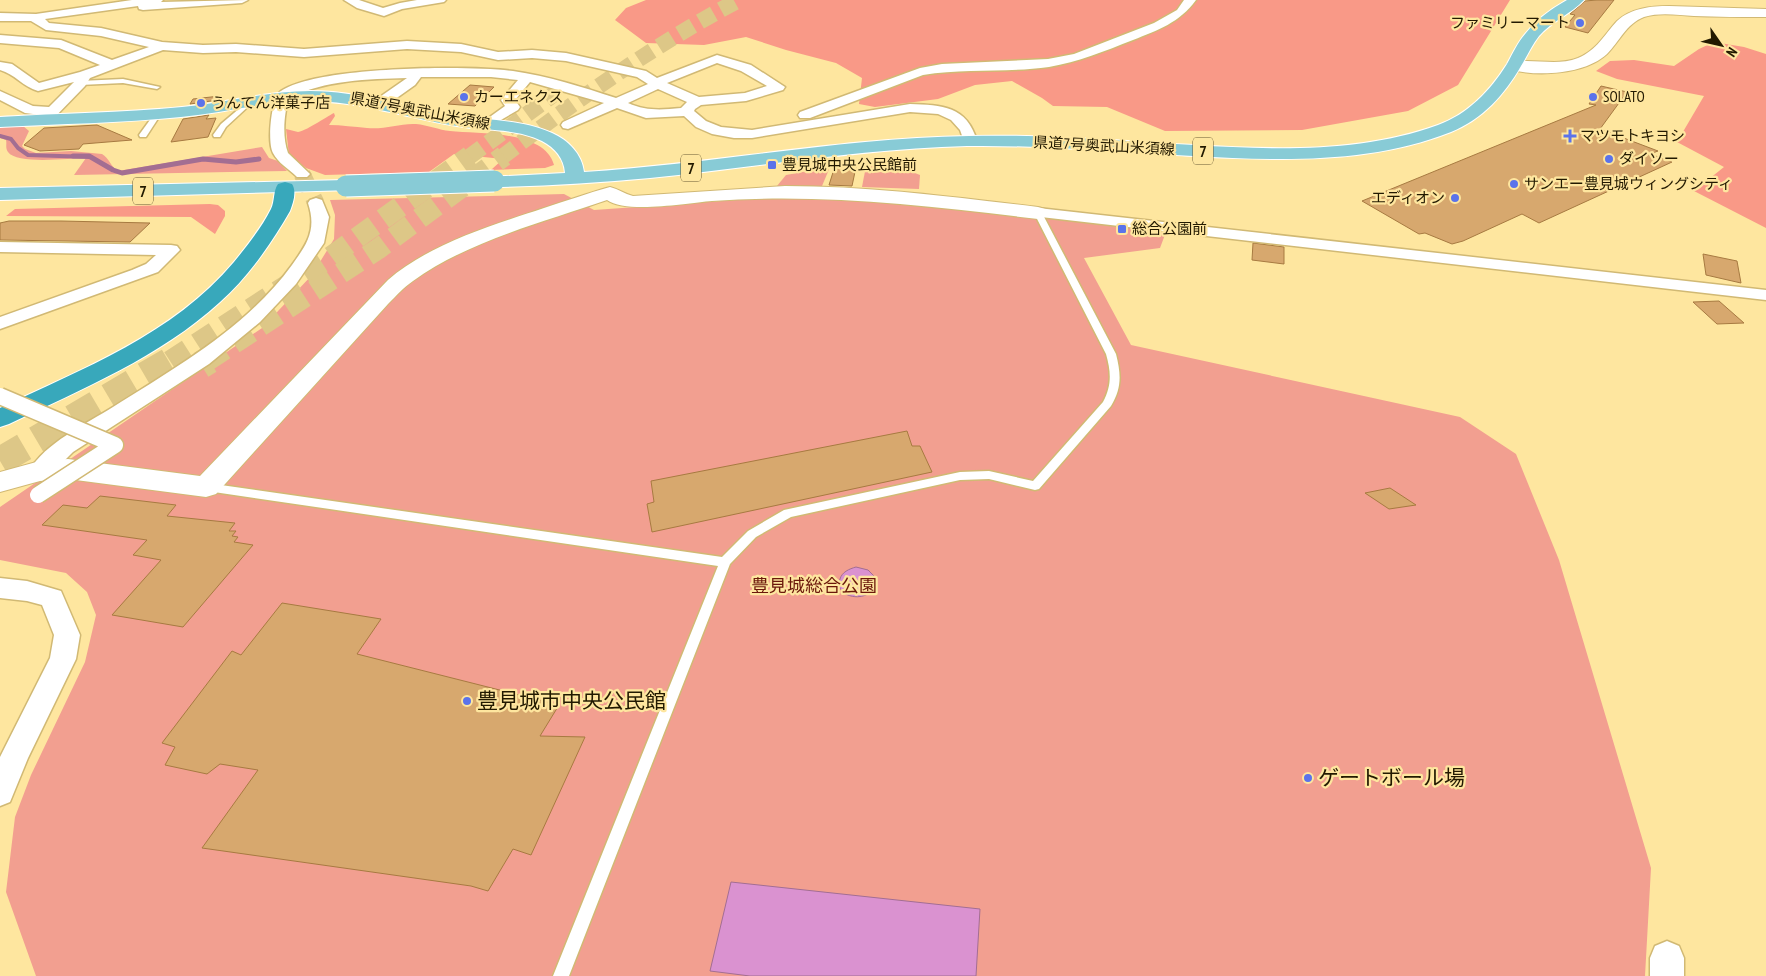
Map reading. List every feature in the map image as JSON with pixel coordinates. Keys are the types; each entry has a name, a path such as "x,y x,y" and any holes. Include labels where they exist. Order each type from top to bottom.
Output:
{"highway":[{"path":"0,403 116,350 170,318 211,285 225,268 264,201 294,181"},
{"path":"0,418 143,348 170,332 199,310 220,292 254,253 286,200 294,181"}],"main road":[{"name":"県道7号奥武山米須線","path":"0,194 294,181 346,186 574,178 611,185 839,149 970,141 1034,142 1266,154 1351,150 1401,141 1443,129 1462,120 1489,100 1514,66 1534,33 1555,14 1577,0"},
{"name":"県道7号奥武山米須線","path":"0,122 48,115 157,114 281,98 341,96 416,113 530,131 554,141 572,159 576,168 574,178"}],"street":[{"path":"0,17 34,17 156,0"},
{"path":"122,6 131,8 242,0"},
{"path":"350,0 361,6 384,12 400,6 440,0"},
{"path":"700,124 738,127 802,116 920,72 942,68 1048,64 1078,57 1158,26 1181,12 1190,0"},
{"path":"1514,66 1544,68 1571,65 1584,61 1602,49 1630,18 1643,13 1667,11 1766,13"},
{"path":"34,17 46,26 101,32 162,46 304,53 407,45 461,48 498,56 532,54 566,57 641,74 658,84 697,101 746,97 778,87 746,68 717,59 662,80 658,84 568,125"},
{"path":"0,27 17,22"},
{"path":"52,43 76,29"},
{"path":"0,39 52,43 78,50 110,64"},
{"path":"0,66 7,67 25,78 30,84 38,87 82,79 110,64 162,46"},
{"path":"294,181 279,151 281,98 298,88 337,78 450,72 493,73 557,85 615,102 644,114 687,112 708,129 732,134 752,134 910,108 930,109 949,113 961,120 967,129 970,141"},
{"path":"379,104 418,74"},
{"path":"487,124 513,107 508,100 527,78"},
{"path":"0,95 30,110 48,115 82,79"},
{"path":"687,112 688,107 697,101"},
{"path":"0,482 39,483 68,469 206,487 380,299 410,273 443,255 486,236 611,185 618,199 633,202 748,192 809,192 885,196 1766,295"},
{"path":"39,483 65,447 202,360 253,318 290,280 316,243 321,217 316,203"},
{"path":"0,247 171,250 152,268 138,274 0,323"},
{"path":"0,263 19,247"},
{"path":"0,396 116,444 39,483"},
{"path":"0,588 27,591 52,598 67,635 63,658 15,755 0,792"}],"lane":[{"path":"82,79 157,87"},
{"path":"217,135 222,125 249,103"},
{"path":"143,136 157,114"},
{"path":"562,976 725,562 752,534 788,513 960,476 989,475 1035,486 1107,404 1114,392 1117,376 1111,354 1038,213"},
{"path":"206,487 725,562"}],"green space":[{"path":"23,126 29,131 22,146 25,149 36,153 71,151 102,154 118,171 262,147 269,158 278,161 287,171 74,175 86,158 32,160 13,156 8,152 6,140 0,138 0,127"},
{"path":"894,165 920,175 919,189 862,187 866,166"},
{"path":"830,167 822,186 777,186 786,175"},
{"name":"豊見城総合公園","path":"564,194 594,210 807,195 921,203 1166,232 1160,248 1084,258 1131,345 1460,417 1516,454 1559,560 1651,868 1645,976 36,976 6,892 15,817 31,775 85,662 96,615 87,592 66,573 0,560 0,507 262,328 312,275 334,239 335,215 330,200"}],"shaded area":[{"path":"646,0 1510,0 1458,85 1408,111 1302,130 1165,131 1107,107 1053,106 1012,81 975,85 938,99 875,107 859,104 862,78 836,63 746,37 704,45 646,43 615,20 626,8"},
{"path":"1714,42 1744,47 1766,54 1766,228 1694,191 1724,167 1677,142 1704,96 1617,79 1596,71 1610,61 1634,60 1674,66 1699,49"},
{"path":"334,113 335,116 329,125 373,128 416,124 442,130 509,136 538,145 548,154 554,165 545,168 491,170 503,159 454,154 429,172 325,175 306,168 289,155 286,129 301,131"},
{"path":"218,205 225,211 225,216 215,234 191,217 6,216 15,209"},
{"path":"856,567 868,570 875,577 875,586 871,592 864,596 856,597 849,595 843,592 839,586 842,574"},
{"path":"731,882 980,909 976,976 750,976 710,971"}],"building":[{"path":"1614,0 1588,33 1565,27 1575,15 1570,14 1585,1"},
{"path":"470,85 494,87 475,106 448,104"},
{"name":"サンエー豊見城ウィングシティ","path":"1601,86 1627,92 1600,129 1658,151 1650,154 1672,162 1539,223 1522,214 1463,241 1452,244 1425,233 1419,234 1362,201 1596,105 1589,104"},
{"path":"220,96 218,100 190,104 193,99"},
{"path":"209,115 206,119 216,118 208,137 171,142 183,119"},
{"path":"97,125 132,140 83,144 79,149 40,151 24,145 44,128"},
{"path":"835,166 856,167 852,186 829,185"},
{"path":"9,221 150,223 130,242 0,240 0,223"},
{"path":"1253,243 1284,247 1284,264 1252,260"},
{"path":"1703,254 1737,261 1741,283 1706,275"},
{"path":"1719,301 1744,323 1717,324 1693,302"},
{"path":"907,431 912,446 920,446 932,472 652,532 647,504 654,502 651,481"},
{"path":"1390,488 1416,505 1389,509 1365,493"},
{"path":"100,496 176,505 167,516 235,523 229,531 236,531 232,536 238,537 234,542 253,545 183,627 112,615 161,560 133,555 147,540 42,525 63,505 87,508"},
{"path":"282,603 381,619 357,654 559,705 540,736 585,737 531,855 513,849 488,891 471,886 202,848 258,770 220,764 207,774 165,765 175,747 162,743 232,651 241,655"}],"waterway":[{"path":"0,136 11,139 18,148 28,155 91,157"},
{"path":"73,156 91,157"},
{"path":"91,157 122,173 203,159 236,162 259,159"}],"tunnel":[{"path":"502,157 559,114 647,54 739,0"},
{"path":"469,157 557,92"},
{"path":"170,361 329,258 470,156"},
{"path":"207,361 378,249 504,156"},
{"path":"302,174 316,203"},
{"path":"0,461 172,360"},
{"path":"201,365 209,360"}],"place":[{"name":"ファミリーマート","path":"1580,23"},
{"name":"カーエネクス","path":"464,97"},
{"name":"SOLATO","path":"1593,97"},
{"name":"うんてん洋菓子店","path":"201,103"},
{"name":"マツモトキヨシ","path":"1570,136"},
{"name":"ダイソー","path":"1609,159"},
{"name":"豊見城中央公民館前","path":"772,165"},
{"name":"サンエー豊見城ウィングシティ","path":"1514,184"},
{"name":"エディオン","path":"1455,198"},
{"name":"総合公園前","path":"1122,229"},
{"name":"豊見城市中央公民館","path":"467,701"},
{"name":"ゲートボール場","path":"1308,778"}]}
